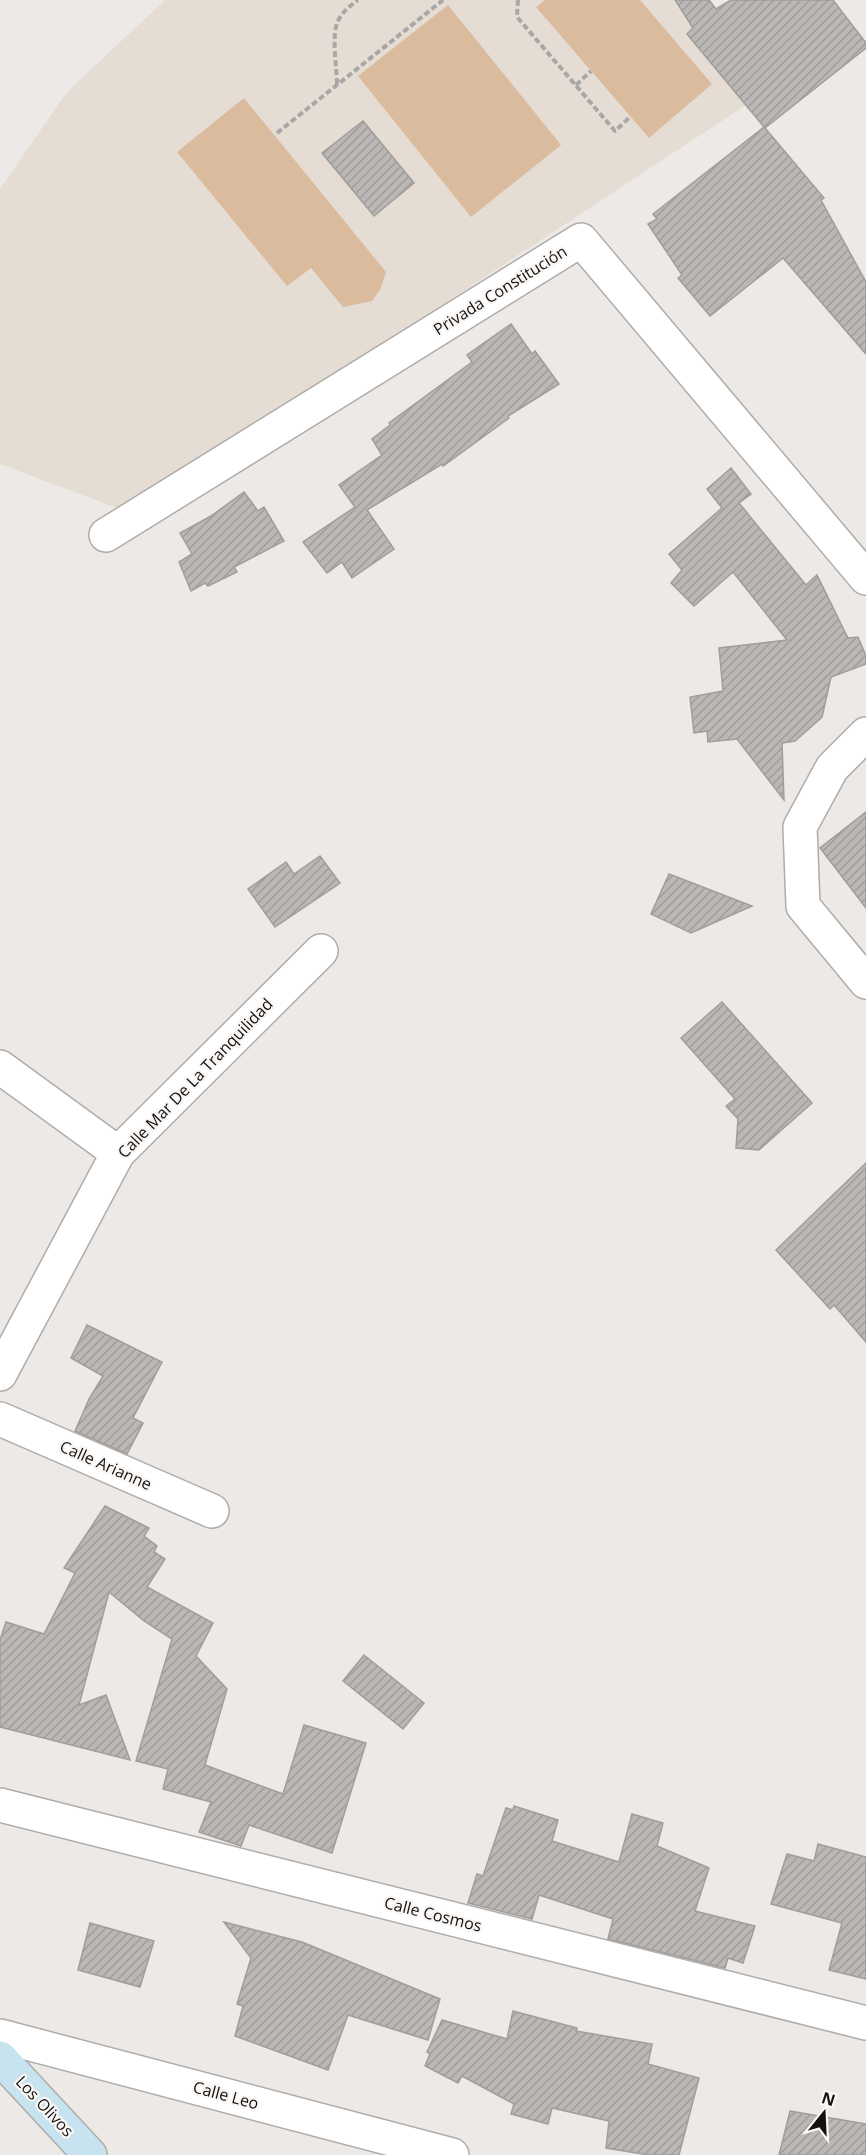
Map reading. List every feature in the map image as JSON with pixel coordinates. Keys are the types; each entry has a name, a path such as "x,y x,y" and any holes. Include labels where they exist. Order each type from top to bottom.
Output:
{"street":[{"name":"Privada Constitución","path":"106,535 581,240 866,578"},
{"path":"866,734 832,768 800,827 803,906 866,982"},
{"name":"Calle Mar De La Tranquilidad","path":"0,1374 118,1153 321,951"},
{"path":"0,1067 118,1153"},
{"name":"Calle Arianne","path":"0,1419 212,1511"},
{"name":"Calle Cosmos","path":"0,1805 866,2023"},
{"name":"Calle Leo","path":"0,2036 452,2155"},
{"name":"Los Olivos","path":"0,2058 90,2155"}],"path":[{"path":"337,85 335,28 345,11 358,0"},
{"path":"277,133 437,2 443,0"},
{"path":"518,0 517,17 615,131 630,117"},
{"path":"576,85 591,70"}],"shaded area":[{"path":"165,0 673,0 755,99 333,377 117,508 0,464 0,189 67,92"},
{"path":"545,0 640,0 712,84 649,138 536,7"},
{"path":"448,5 561,145 471,217 358,76"},
{"path":"244,98 386,272 381,288 372,301 343,307 311,268 287,286 177,152"}],"building":[{"path":"675,0 709,0 716,9 731,0 833,0 866,43 866,48 765,128 824,198 821,200 866,282 866,354 783,258 710,316 678,278 682,275 648,224 657,219 653,214 764,127 687,34 693,28"},
{"path":"363,121 414,183 374,216 322,153"},
{"path":"511,324 532,354 535,351 559,384 508,416 509,418 443,466 442,464 367,510 394,549 352,578 342,562 327,573 303,542 355,507 339,485 382,455 372,439 390,425 389,423 472,362 467,355"},
{"path":"731,468 751,494 739,503 806,585 817,575 848,638 858,637 866,656 866,664 831,677 822,717 795,741 782,743 784,800 737,739 708,742 707,731 694,733 690,697 723,691 719,648 787,640 733,572 694,606 671,583 682,570 669,554 722,508 707,489"},
{"path":"244,492 258,511 264,507 284,541 234,567 237,572 208,586 205,583 191,591 179,562 192,554 180,533 211,516"},
{"path":"866,812 866,908 820,848"},
{"path":"320,856 340,883 275,927 248,889 286,862 294,874"},
{"path":"669,874 752,906 691,933 651,914"},
{"path":"722,1002 812,1103 759,1150 736,1148 738,1119 726,1106 735,1099 681,1038"},
{"path":"866,1163 866,1342 834,1305 830,1309 776,1250"},
{"path":"87,1325 162,1362 133,1418 143,1423 127,1454 75,1431 89,1399 103,1376 71,1358"},
{"path":"105,1506 149,1528 144,1536 157,1546 154,1552 165,1559 147,1587 213,1623 196,1656 227,1689 205,1765 283,1794 304,1725 366,1743 332,1853 249,1825 241,1846 199,1832 211,1802 163,1789 168,1769 136,1761 172,1639 144,1621 109,1592 79,1705 106,1695 130,1760 0,1727 0,1640 6,1622 44,1634 75,1573 64,1568"},
{"path":"364,1655 424,1703 403,1729 343,1681"},
{"path":"514,1806 558,1820 552,1841 619,1862 632,1814 663,1823 657,1846 709,1868 695,1911 755,1926 743,1963 728,1958 725,1968 608,1939 613,1919 539,1895 532,1919 468,1903 477,1874 483,1876 506,1808 513,1810"},
{"path":"818,1844 866,1857 866,1979 829,1970 842,1923 771,1904 787,1854 814,1861"},
{"path":"224,1922 302,1942 440,1999 428,2040 348,2015 328,2070 235,2036 243,2006 237,2004 251,1958"},
{"path":"90,1923 154,1941 140,1987 78,1970"},
{"path":"513,2011 577,2028 576,2031 652,2044 648,2064 699,2078 679,2155 649,2155 606,2148 609,2121 552,2108 548,2124 511,2114 514,2104 462,2076 458,2083 425,2066 430,2054 427,2052 442,2020 507,2039"},
{"path":"790,2111 866,2124 866,2155 779,2155"}]}
